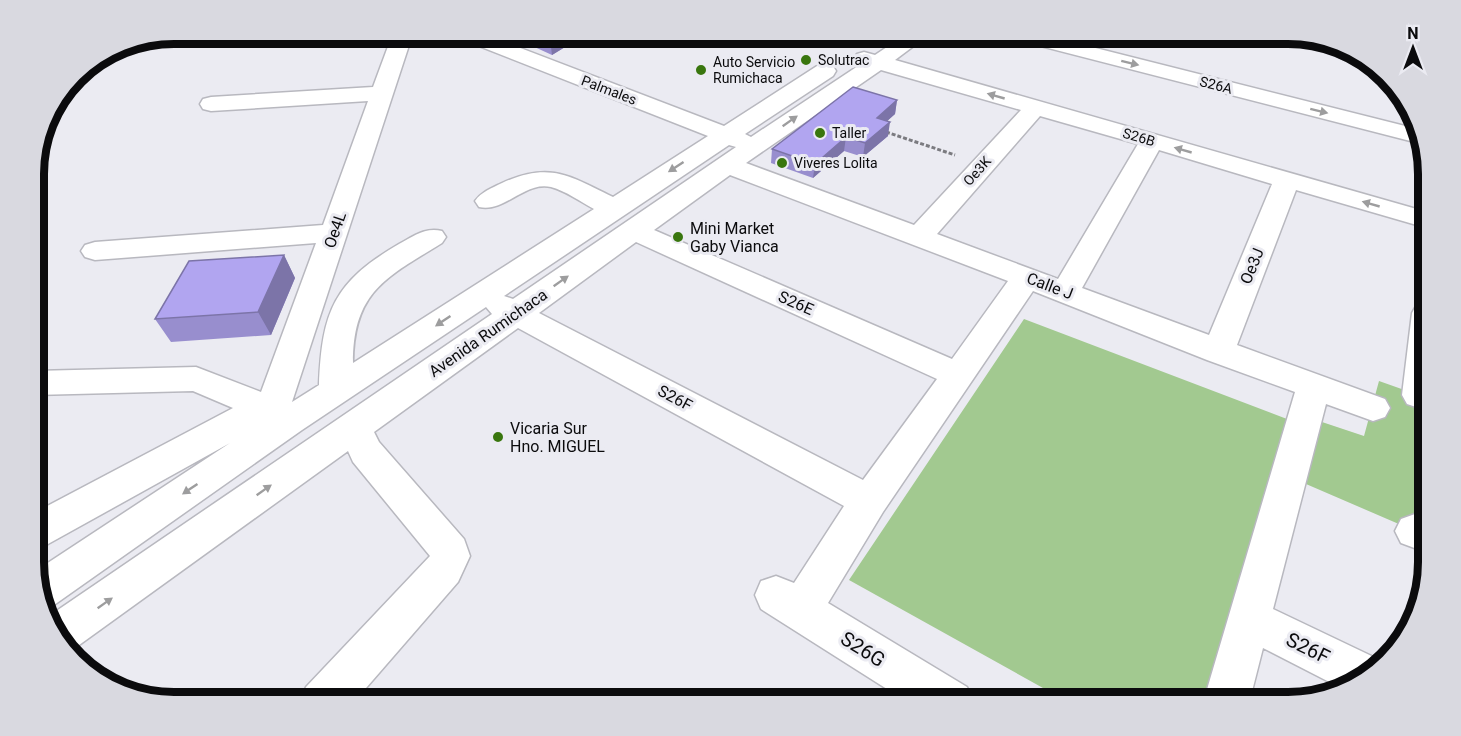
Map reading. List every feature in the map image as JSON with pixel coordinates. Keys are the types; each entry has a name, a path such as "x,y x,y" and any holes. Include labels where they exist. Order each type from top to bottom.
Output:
{"street":[{"name":"Oe4L","path":"277,410 334,233 399,44"},
{"name":"Palmales","path":"488,44 727,150"},
{"name":"Avenida Rumichaca","path":"63,632 634,231 727,150 871,50 889,44"},
{"name":"S26A","path":"1055,44 1412,135"},
{"name":"Avenida Rumichaca","path":"46,587 277,410 336,391 613,208 727,150 754,146 871,50"},
{"name":"S26B","path":"871,50 1036,107 1418,217"},
{"path":"211,104 382,93"},
{"name":"Oe3K","path":"920,236 982,164 1036,107"},
{"path":"1065,292 1152,141"},
{"name":"Calle J","path":"727,150 920,236 1218,352 1372,408"},
{"path":"488,201 528,180 547,179 557,180 613,208"},
{"name":"Oe3J","path":"1218,352 1287,179"},
{"name":"S26E","path":"634,231 958,375"},
{"path":"95,251 334,233"},
{"path":"336,391 336,348 346,306 365,280 432,237"},
{"path":"869,501 1027,277"},
{"name":"S26F","path":"482,295 869,501"},
{"path":"44,383 196,379 277,410"},
{"path":"1229,692 1314,387"},
{"path":"44,527 277,410"},
{"path":"332,692 444,569 450,556 450,551 366,452 354,427"},
{"name":"S26G","path":"869,501 788,602 933,692"},
{"name":"S26F","path":"1249,618 1358,672"}],"path":[{"path":"886,132 982,164"}],"green space":[{"path":"1024,319 1287,419 1210,692 1050,692 849,580"},
{"path":"1379,381 1418,395 1418,498 1415,531 1306,484 1322,422 1364,436"}],"building":[{"path":"853,87 897,100 877,118 890,122 865,143 846,137 815,164 772,149"},
{"path":"284,255 258,312 155,319 189,261"}],"place":[{"name":"Solutrac","path":"806,60"},
{"name":"Auto Servicio Rumichaca","path":"701,70"},
{"name":"Taller","path":"820,133"},
{"name":"Viveres Lolita","path":"782,163"},
{"name":"Mini Market Gaby Vianca","path":"678,237"},
{"name":"Vicaria Sur Hno. MIGUEL","path":"498,437"}]}
